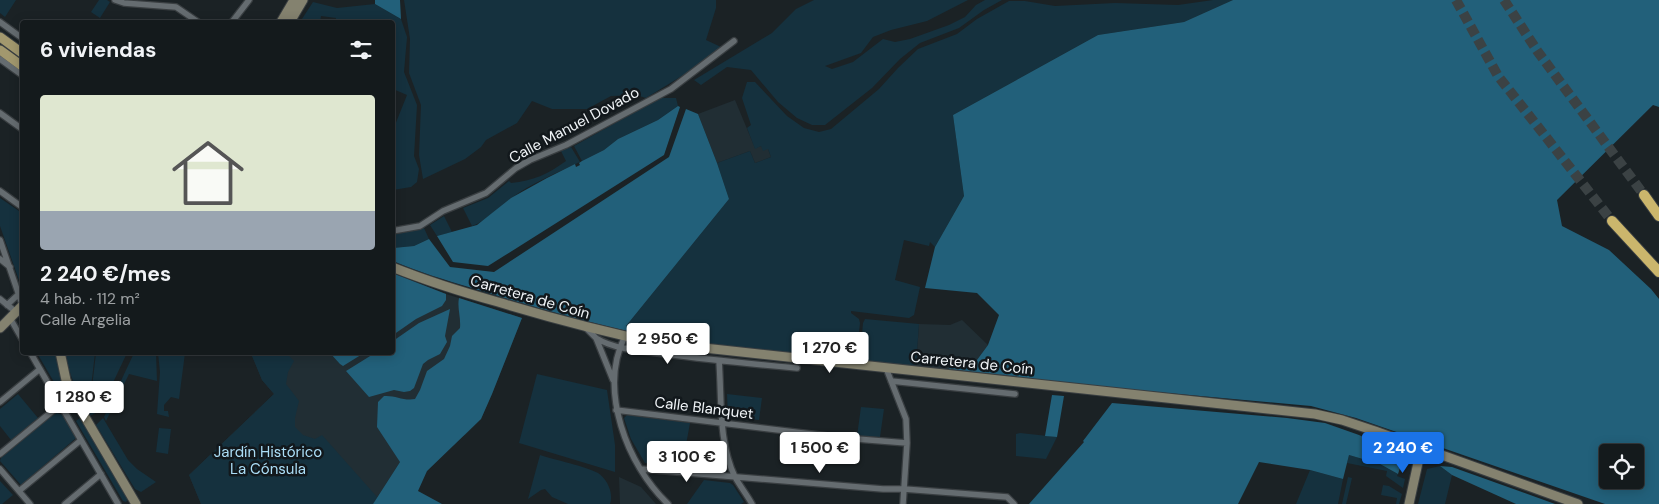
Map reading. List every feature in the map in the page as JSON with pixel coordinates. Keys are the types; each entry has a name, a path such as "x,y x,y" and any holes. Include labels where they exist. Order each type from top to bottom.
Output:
{"highway":[{"path":"1644,195 1659,216"},
{"path":"1612,221 1659,272"}],"main road":[{"path":"0,38 20,52"},
{"path":"0,50 20,65"}],"street":[{"path":"115,0 124,4 176,8 195,20"},
{"path":"234,20 249,0"},
{"path":"282,20 294,0"},
{"path":"291,20 302,0"},
{"path":"0,22 20,37"},
{"name":"Calle Manuel Dovado","path":"395,231 420,226 443,211 486,194 516,168 530,160 566,145 670,89 734,42"},
{"path":"0,59 20,74"},
{"path":"0,113 20,128"},
{"path":"0,191 20,206"},
{"path":"0,240 20,290"},
{"path":"0,259 10,267"},
{"name":"Carretera de Coín","path":"395,267 438,284 585,327 658,343 1315,414 1359,426 1578,504"},
{"path":"7,305 20,293"},
{"path":"0,299 18,310"},
{"path":"0,328 18,310"},
{"path":"18,310 20,324"},
{"path":"585,327 596,338 614,384"},
{"path":"625,336 616,358 614,384 616,410 625,438 641,469 668,504"},
{"name":"Carretera de Coín","path":"596,338 606,344 719,361 796,368"},
{"path":"32,355 118,504"},
{"path":"61,355 66,380 75,400 133,503"},
{"path":"719,361 725,449 735,477 752,504"},
{"path":"886,368 906,419 907,443 903,504"},
{"path":"0,402 40,369"},
{"path":"890,381 1015,394"},
{"path":"0,454 61,404"},
{"name":"Calle Blanquet","path":"616,410 844,438 907,443"},
{"path":"19,491 81,440"},
{"path":"1409,504 1421,448"},
{"path":"0,469 30,504"},
{"path":"641,469 1007,497 1014,504"},
{"path":"65,504 101,474"}],"shaded area":[{"path":"375,0 400,0 401,19 375,4"},
{"path":"1233,0 1659,0 1659,107 1653,105 1557,200 1562,226 1609,250 1651,289 1659,299 1659,504 1605,504 1356,418 1311,406 1079,385 948,369 955,366 974,364 988,345 999,315 977,293 925,288 935,247 964,196 953,115 1098,35 1184,22"},
{"path":"735,100 755,148 761,146 768,149 771,157 755,163 750,151 717,163 698,114"},
{"path":"678,106 680,107 664,155 488,266 453,262 437,236 477,225 511,198 575,164 576,167 580,165 579,163 604,150 618,139 658,120"},
{"path":"686,109 698,114 729,199 626,326 632,327 627,331 511,300 432,276 395,262 395,248 414,246 429,239 450,267 494,272 669,157"},
{"path":"395,274 446,294 522,318 481,419 465,435 400,462 373,504 201,504 189,475 274,394 262,380 252,355 395,355"},
{"path":"395,274 446,294 446,300 442,306 416,319 395,334"},
{"path":"459,298 522,318 492,394 481,419 427,471 418,491 442,504 373,504 400,462 377,427 378,402 384,396 415,399 427,371 444,359 452,336 460,328"},
{"path":"450,309 445,336 447,342 440,354 423,364 414,388 410,391 394,390 369,397 346,371 372,355 395,355 395,340 419,323"},
{"path":"962,320 988,345 974,364 955,366 948,369 916,366 919,324 950,325"},
{"path":"332,355 361,355 343,366"},
{"path":"1052,395 1064,396 1057,437 1045,436"},
{"path":"1112,403 1325,423 1359,435 1397,453 1405,470 1400,468 1398,474 1380,464 1349,455 1343,479 1310,470 1259,462 1238,504 1029,504 1084,442"},
{"path":"1440,466 1452,467 1555,504 1516,504 1452,475"},
{"path":"619,477 641,487 656,504 620,504"}],"green space":[{"path":"0,0 16,0 5,17 0,13"},
{"path":"99,0 110,2 100,18 91,12"},
{"path":"404,0 716,0 716,8 706,40 721,47 685,74 646,98 636,95 611,96 587,109 552,109 532,101 517,123 486,140 481,147 465,159 423,179 419,155 421,105 409,73 410,39"},
{"path":"814,0 968,0 927,21 891,30 873,37 861,53 825,66 832,69 853,62 883,39 895,42 910,39 965,17 976,5 985,0 1002,0 959,28 920,43 900,59 872,88 825,125 812,125 797,118 778,102 751,70 727,67 701,85 694,80 772,33 796,9"},
{"path":"1213,0 1233,0 1184,22 1098,35 953,115 964,196 935,247 930,242 929,246 904,240 895,280 920,287 914,315 909,318 851,311 859,319 860,323 856,360 670,340 672,333 667,333 665,338 627,331 632,328 626,326 729,199 717,163 750,151 755,163 771,157 768,149 763,151 761,146 755,149 747,128 751,125 742,98 747,82 755,82 787,116 804,128 819,132 831,129 879,89 918,49 957,34 977,19 1009,1 1025,1 1055,6 1115,3 1178,5"},
{"path":"313,2 337,8 375,4 401,19 407,37 404,72 417,105 414,156 419,169 417,182 411,187 395,190 395,125 407,95 395,90 395,20 336,20 336,18 321,16 320,20 301,20"},
{"path":"660,98 676,98 678,106 658,120 618,139 604,150 582,161 574,146"},
{"path":"571,147 580,162 518,193 483,221 472,226 463,208 488,198 509,181 511,183 526,181 553,170 566,161 561,151"},
{"path":"0,198 20,212 20,283 0,226"},
{"path":"444,216 452,232 437,236 430,225"},
{"path":"424,228 429,239 414,246 395,248 395,235"},
{"path":"865,319 919,324 916,366 862,361 860,357"},
{"path":"38,355 55,355 61,378 73,411 71,411"},
{"path":"66,355 95,355 90,396 99,411 90,416 78,393"},
{"path":"96,355 126,355 100,410 91,396"},
{"path":"133,355 156,355 157,381 129,374 106,421 104,417"},
{"path":"158,355 185,355 179,399 171,397 164,405 164,411 168,411 169,417 157,414 160,372"},
{"name":"Jardín Histórico La Cónsula","path":"288,355 294,361 288,372 286,384 299,401 295,427 303,435 315,439 322,435 377,497 373,504 201,504 189,475 274,394 262,380 252,356"},
{"path":"537,374 607,390 615,445 615,472 519,443"},
{"path":"18,394 38,418 11,440 0,426 0,409"},
{"path":"727,394 762,398 759,420 728,416"},
{"path":"861,407 884,409 880,437 857,436"},
{"path":"57,413 63,415 76,438 21,485 0,461 1,458"},
{"path":"627,415 690,423 686,445 667,443 665,465 645,463 631,439 624,418"},
{"path":"80,418 129,498 126,502 123,501 76,421"},
{"path":"103,418 128,460 137,469 156,482 141,492 135,489 96,425"},
{"path":"159,428 171,429 168,454 156,452"},
{"path":"1016,434 1057,437 1046,459 1016,456"},
{"path":"695,446 720,449 724,469 693,468"},
{"path":"540,455 598,473 609,487 611,495 610,504 568,504 552,497 545,489 528,499"},
{"path":"1349,455 1380,464 1398,474 1397,476 1405,479 1403,488 1386,476 1387,471 1347,463"},
{"path":"1440,466 1452,475 1445,504 1418,504 1427,469"},
{"path":"1310,470 1343,479 1338,504 1296,504"},
{"path":"1348,477 1352,478 1346,504 1342,504"},
{"path":"704,480 730,483 744,502 741,504 687,504"},
{"path":"0,481 13,495 2,504 0,504"},
{"path":"1383,485 1389,486 1402,494 1399,504 1396,504 1397,498 1381,495"}],"tunnel":[{"path":"1456,0 1498,76 1612,221"},
{"path":"1504,0 1538,52 1644,195"}]}
